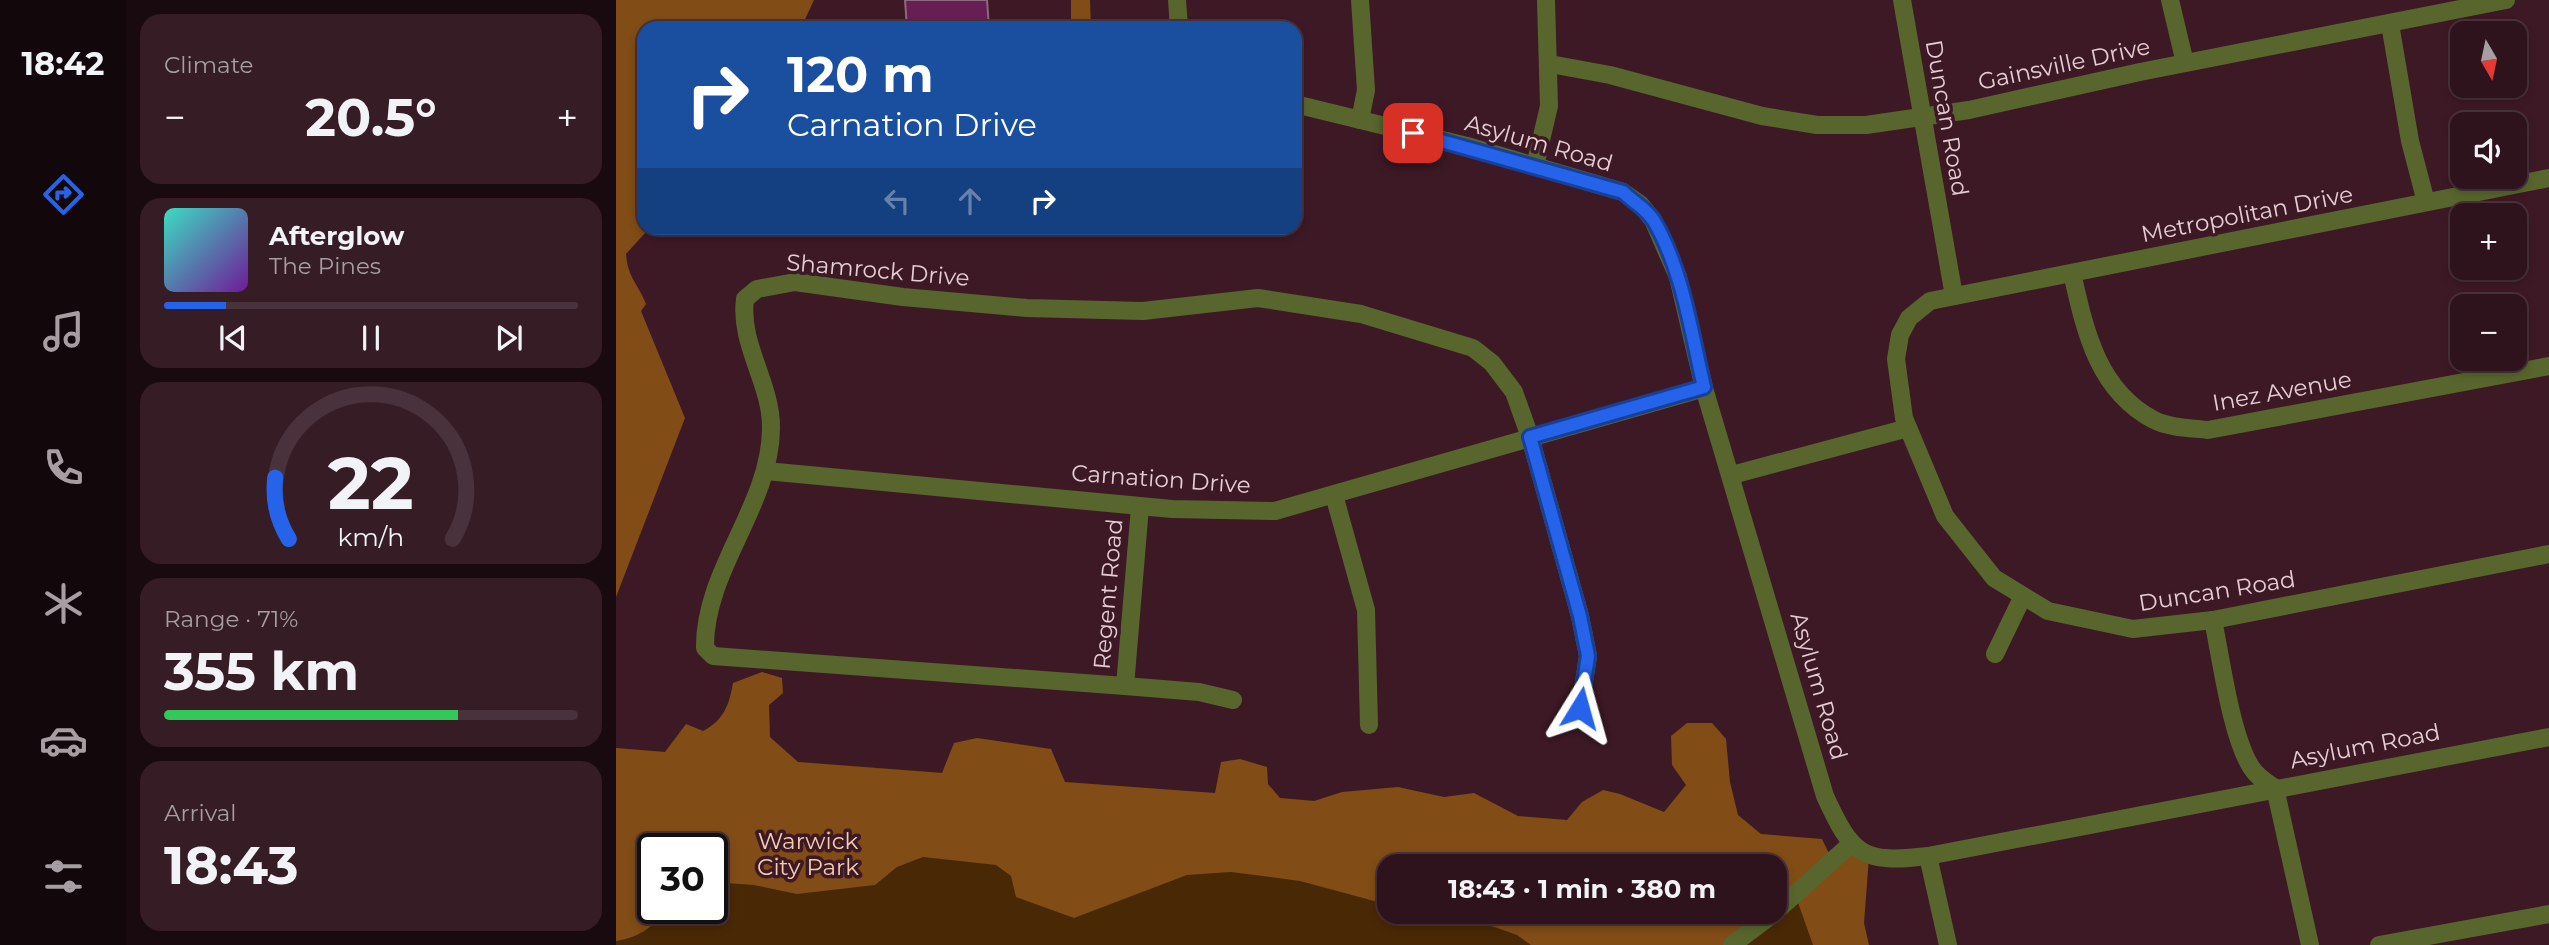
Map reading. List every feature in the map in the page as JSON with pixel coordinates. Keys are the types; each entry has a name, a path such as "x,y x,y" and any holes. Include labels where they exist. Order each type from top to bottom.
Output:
{"street":[{"path":"1177,0 1178,21"},
{"path":"1360,0 1366,90 1360,120"},
{"path":"1535,166 1549,106 1550,64 1546,0"},
{"name":"Duncan Road","path":"1902,0 1954,296 1930,301 1909,318 1899,335 1896,359 1904,418 1945,516 1994,579 2048,611 2133,629 2213,620 2549,554"},
{"path":"2170,0 2185,63"},
{"name":"Gainsville Drive","path":"1550,64 1610,75 1741,111 1803,124 1848,126 1924,118 2506,0"},
{"path":"2390,24 2410,141 2426,202"},
{"name":"Asylum Road","path":"1302,106 1535,166 1623,192 1640,204 1653,220 1678,276 1704,387 1825,796 1843,836 1866,854 1893,860 1928,856 2549,737"},
{"name":"Metropolitan Drive","path":"1954,296 2549,178"},
{"name":"Inez Avenue","path":"2072,274 2097,363 2127,400 2155,420 2179,427 2208,430 2549,366"},
{"name":"Shamrock Drive","path":"1233,699 1199,692 1125,685 713,656 705,648 704,627 726,561 766,471 772,428 767,400 743,315 745,299 757,289 795,282 904,297 1027,308 1143,311 1258,298 1361,314 1473,348 1492,363 1514,391 1530,437 1580,616 1588,656 1580,708"},
{"name":"Carnation Drive","path":"766,471 1140,506 1275,511 1704,387"},
{"path":"1732,475 1908,428"},
{"path":"1334,495 1366,610 1369,725"},
{"name":"Regent Road","path":"1125,685 1140,506"},
{"path":"1995,654 2023,596"},
{"path":"2213,620 2233,716 2250,766 2262,780 2275,788 2310,945"},
{"path":"1732,945 1773,914 1852,843"},
{"path":"1928,856 1948,945"},
{"path":"2379,945 2549,914"}],"green space":[{"path":"616,0 814,0 804,21 637,21 637,235 643,235 626,254 631,275 646,304 641,311 685,418 616,597"},
{"path":"1071,0 1090,0 1091,21 1071,21"},
{"path":"762,672 782,678 783,693 769,705 770,737 798,762 942,773 954,743 977,738 1051,749 1065,782 1215,793 1221,762 1240,759 1267,767 1268,784 1280,798 1314,801 1342,792 1398,787 1444,797 1474,793 1518,816 1567,820 1582,802 1603,790 1664,812 1686,785 1672,765 1671,736 1687,723 1712,723 1726,739 1730,782 1738,815 1761,834 1822,839 1832,860 1850,845 1869,857 1864,923 1869,945 1813,945 1795,894 1787,900 1787,854 1377,854 1377,902 1300,881 1231,872 1187,875 1074,918 1016,897 1011,876 996,865 923,857 897,867 875,885 797,894 754,885 728,883 728,833 637,833 637,924 653,924 631,937 616,941 616,748 665,752 686,724 703,731 721,717 733,683"},
{"name":"Warwick City Park","path":"616,748 1822,839 1841,878 1860,945 616,945"},
{"path":"1486,924 1755,924 1724,945 1531,945 1517,935"}],"building":[{"path":"905,0 987,0 988,21 906,21"}],"route":[{"path":"1413,133 1517,160 1623,192 1640,204 1653,220 1678,276 1704,387 1530,437 1580,616 1588,656 1580,708"}]}
